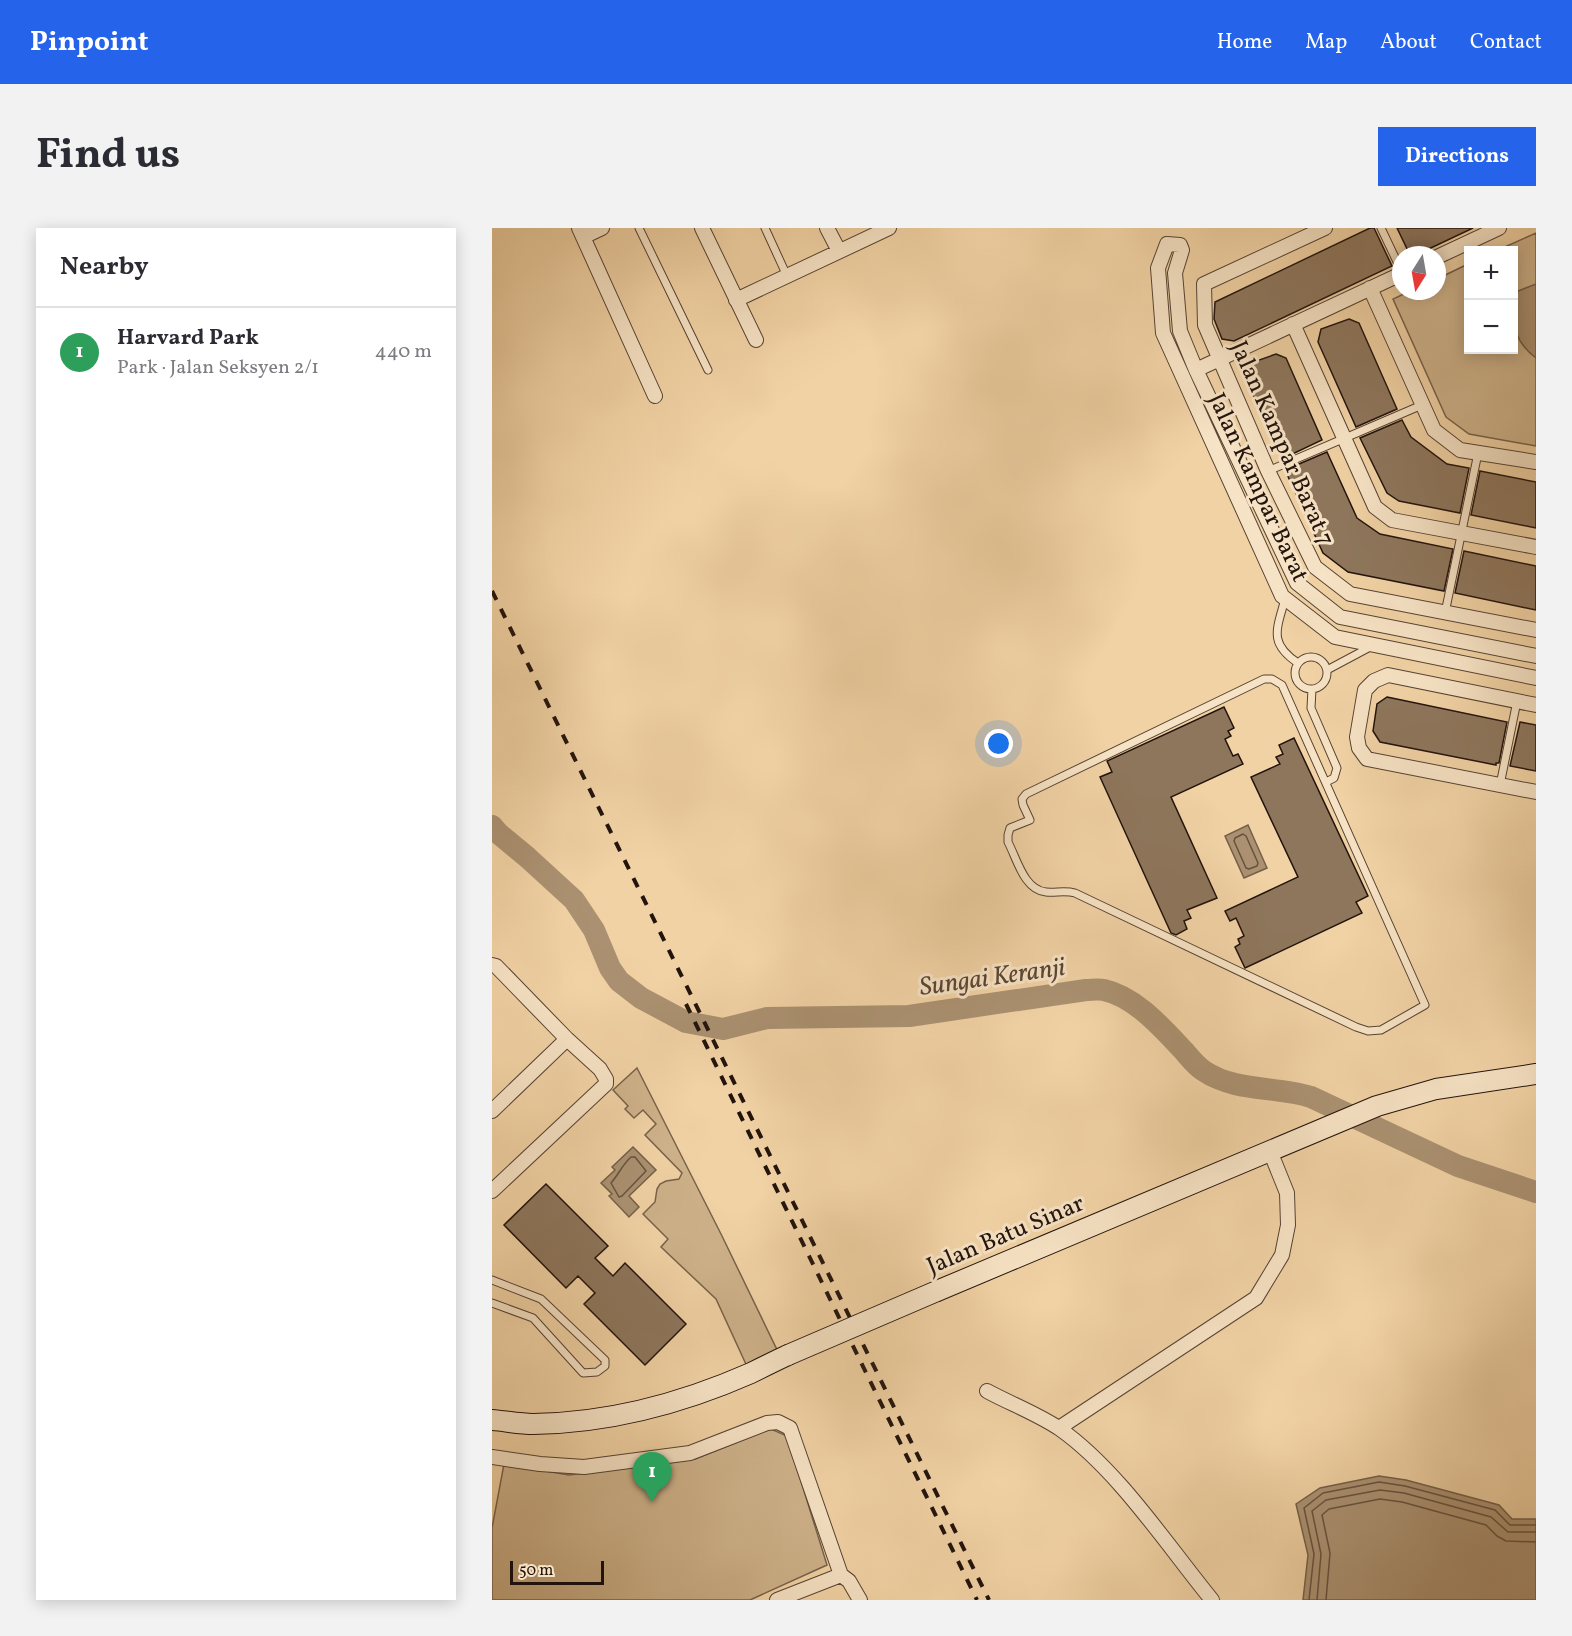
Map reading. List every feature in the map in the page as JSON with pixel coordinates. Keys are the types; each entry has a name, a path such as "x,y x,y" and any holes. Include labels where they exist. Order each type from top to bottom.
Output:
{"street":[{"path":"602,228 581,232 655,396"},
{"path":"702,228 756,340"},
{"path":"827,228 839,251"},
{"path":"736,300 889,228"},
{"name":"Jalan Kampar Barat 7","path":"1324,228 1204,284 1206,325 1268,471 1315,567 1350,594 1536,630"},
{"path":"1446,253 1499,228"},
{"name":"Jalan Kampar Barat","path":"1536,656 1340,617 1297,583 1180,332 1175,273 1182,247 1167,244 1158,268 1163,333 1282,596 1335,637 1536,678"},
{"path":"1196,370 1392,277"},
{"path":"1370,288 1434,430 1460,450 1536,462"},
{"path":"1293,324 1375,507 1392,520 1536,547"},
{"path":"1208,432 1222,425"},
{"path":"1536,705 1388,675 1374,681 1365,690 1358,736 1359,747 1367,759 1536,792"},
{"path":"492,965 496,966 567,1039 600,1069 606,1079 606,1084 492,1191"},
{"path":"492,1111 567,1039"},
{"name":"Jalan Batu Sinar","path":"492,1419 531,1424 563,1422 601,1418 659,1406 739,1377 936,1291 1377,1106 1436,1089 1536,1074"},
{"path":"1059,1428 1256,1298 1282,1255 1288,1225 1287,1192 1270,1151"},
{"path":"987,1391 1059,1428 1092,1455 1143,1512 1212,1600"},
{"path":"492,1457 584,1467 690,1453 767,1423 778,1422 790,1428 841,1575 849,1581 860,1600"},
{"path":"777,1600 841,1575"}],"lane":[{"path":"639,228 708,370"},
{"path":"765,228 787,276"},
{"path":"1381,228 1392,252"},
{"path":"1268,471 1422,405"},
{"path":"1445,613 1478,453"},
{"path":"1286,599 1277,631 1278,638 1280,647 1286,655 1298,663"},
{"path":"1327,670 1374,645"},
{"path":"1306,657 1317,657 1325,664 1326,681 1312,689 1302,686 1296,678 1298,663 1306,657"},
{"path":"1264,679 1272,679 1282,685 1326,782 1425,1005 1381,1030 1368,1031 1356,1027 1075,893 1036,890 1029,884 1008,842 1010,828 1030,820 1023,806 1022,799 1026,794 1264,679"},
{"path":"1312,689 1311,708 1337,768 1334,778 1326,782"},
{"path":"1500,785 1517,701"},
{"path":"492,1280 541,1299 605,1360 605,1366 597,1372 583,1373 533,1318 492,1303"}],"shaded area":[{"path":"1536,233 1536,446 1469,434 1446,417 1393,300 1446,300 1446,275 1464,266 1464,354 1518,354 1518,246 1507,246"},
{"path":"637,1068 781,1358 750,1373 716,1299 661,1247 668,1239 643,1214 655,1202 660,1184 679,1179 682,1173 645,1135 656,1124 643,1110 634,1118 625,1109 628,1106 613,1090"},
{"path":"771,1429 787,1436 827,1565 750,1600 492,1600 492,1528 504,1464 569,1475 695,1459"}],"water":[{"path":"1536,284 1536,358 1522,344 1518,336 1518,291"},
{"path":"1248,825 1267,868 1244,878 1225,836"},
{"path":"633,1147 656,1170 629,1196 639,1207 629,1217 609,1196 612,1194 601,1183 615,1170 612,1167"},
{"path":"1379,1476 1406,1480 1499,1505 1512,1519 1536,1519 1536,1600 1303,1600 1308,1555 1296,1504 1320,1488"}],"building":[{"path":"1370,228 1374,228 1392,266 1234,341 1222,339 1214,319 1215,302"},
{"path":"1397,228 1473,228 1435,246 1406,246"},
{"path":"1349,319 1359,323 1397,409 1356,427 1318,342 1321,329"},
{"path":"1276,354 1286,358 1322,440 1282,459 1245,377 1248,364"},
{"path":"1402,420 1411,437 1447,464 1469,468 1460,513 1399,501 1387,493 1360,438"},
{"path":"1327,452 1357,518 1380,534 1453,549 1444,591 1348,572 1323,553 1285,470"},
{"path":"1480,471 1536,482 1536,528 1471,515"},
{"path":"1464,551 1536,566 1536,610 1455,593"},
{"path":"1387,697 1507,722 1499,763 1496,765 1380,742 1373,731 1377,704"},
{"path":"1224,707 1234,728 1228,731 1231,736 1225,739 1233,756 1238,754 1243,764 1171,797 1217,898 1187,910 1191,918 1184,921 1187,929 1176,935 1171,933 1100,777 1112,772 1107,761"},
{"path":"1520,722 1536,725 1536,771 1510,766"},
{"path":"1294,738 1368,896 1356,902 1362,913 1245,968 1235,947 1240,944 1238,939 1244,936 1236,918 1230,921 1225,911 1298,877 1251,777 1280,764 1276,757 1283,754 1279,745"},
{"path":"546,1184 608,1246 595,1258 613,1276 625,1263 686,1324 645,1365 584,1304 595,1293 578,1276 566,1288 504,1225"}],"waterway":[{"name":"Sungai Keranji","path":"492,826 574,900 594,930 610,968 619,981 641,998 686,1022 723,1029 767,1018 909,1016 1086,990 1104,990 1127,999 1138,1007 1158,1024 1198,1067 1216,1078 1243,1086 1311,1097 1458,1166 1536,1192"}],"railway":[{"path":"492,591 989,1600"},
{"path":"686,1004 977,1600"}],"place":[{"name":"Harvard Park","path":"652,1502"}]}
